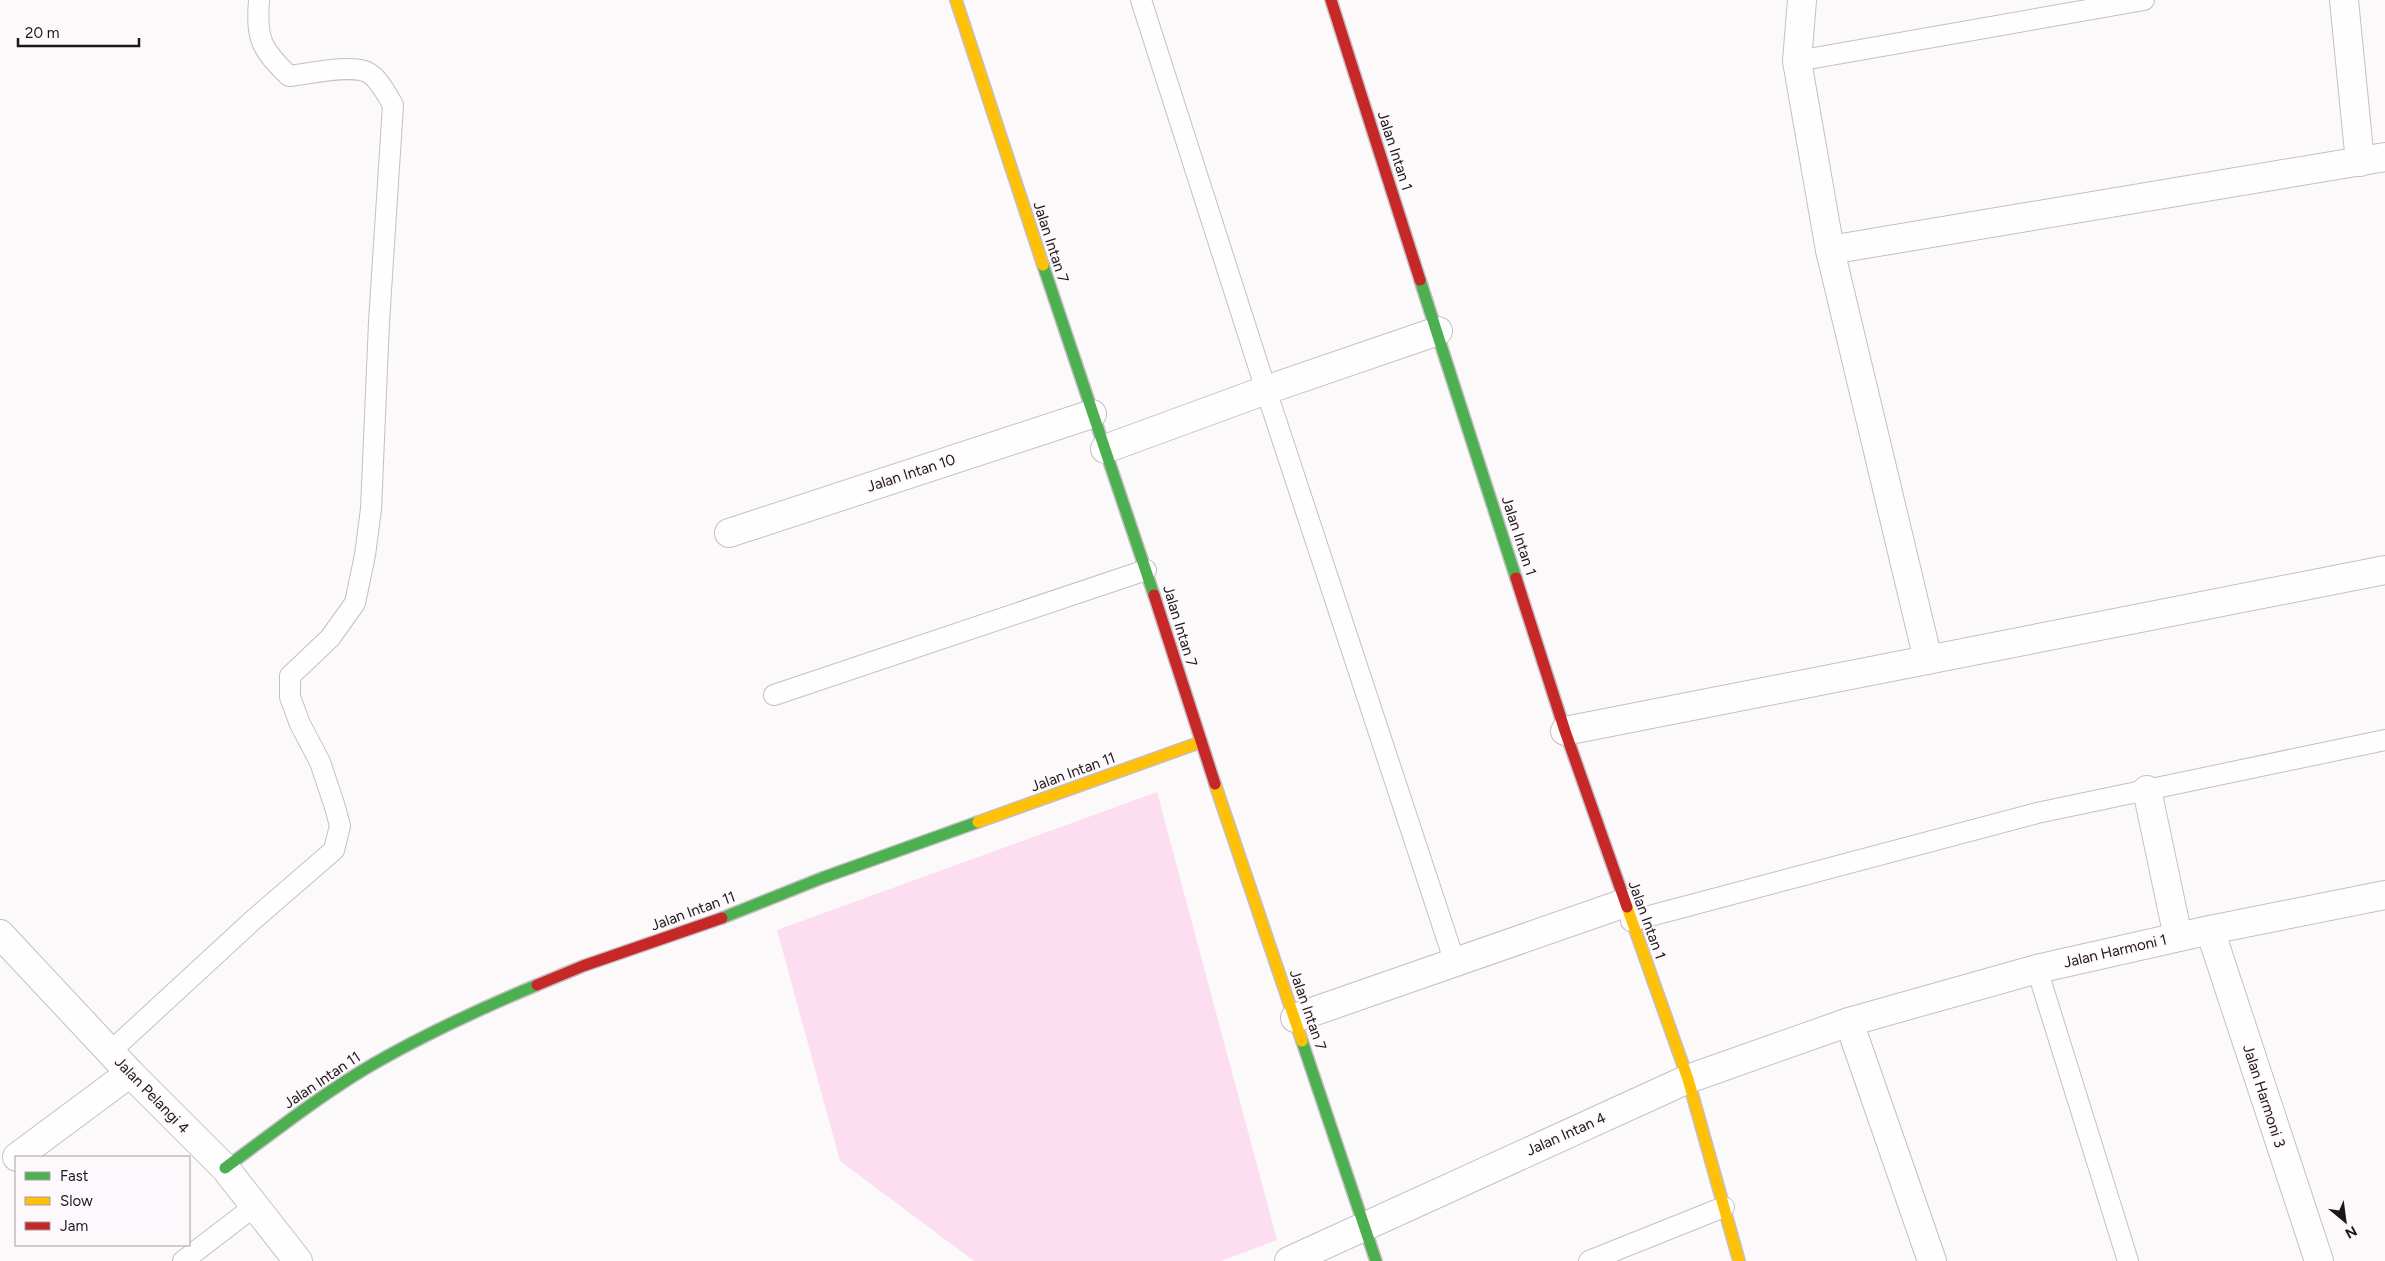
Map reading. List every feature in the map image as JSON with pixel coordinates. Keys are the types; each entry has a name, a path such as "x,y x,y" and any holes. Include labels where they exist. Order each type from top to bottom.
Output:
{"street":[{"name":"Jalan Intan 7","path":"956,0 1092,414 1146,570 1200,742 1376,1261"},
{"name":"Jalan Intan 1","path":"1331,0 1565,731 1688,1079 1739,1261"},
{"path":"1802,0 1798,61 1830,250 1928,660"},
{"path":"1830,250 2372,159 2344,0"},
{"path":"1105,449 1266,390 1438,331"},
{"name":"Jalan Intan 10","path":"729,533 1092,414"},
{"path":"1565,731 2385,570"},
{"name":"Jalan Intan 11","path":"225,1168 294,1117 375,1063 504,999 582,966 706,924 822,878 1200,742"},
{"path":"2147,790 2178,937"},
{"name":"Jalan Harmoni 1","path":"1849,1022 2037,969 2210,930 2385,895"},
{"path":"1295,1018 1455,963 1628,912"},
{"name":"Jalan Harmoni 3","path":"2210,930 2319,1261"},
{"name":"Jalan Pelangi 4","path":"0,934 130,1073 225,1168 298,1261"},
{"path":"1849,1022 1932,1261"},
{"name":"Jalan Intan 4","path":"1290,1261 1688,1079 1849,1022"},
{"path":"20,1156 130,1073"},
{"path":"0,1170 15,1159"}],"lane":[{"path":"110,1052 252,921 334,850 340,826 320,762 300,724 290,697 290,676 330,638 355,602 365,555 371,509 379,322 393,106 381,86 368,72 353,69 289,76 267,55 257,26 259,0"},
{"path":"1141,0 1266,390 1455,963"},
{"path":"1798,61 2144,0"},
{"path":"774,695 1146,570"},
{"path":"1628,912 2036,813 2385,740"},
{"path":"2037,969 2128,1261"},
{"path":"184,1261 255,1206"},
{"path":"1589,1261 1724,1207"}],"shaded area":[{"path":"1157,792 1277,1240 1221,1261 974,1261 840,1161 777,930"}],"traffic: fast":[{"path":"1043,265 1154,595"},
{"path":"1420,280 1516,578"},
{"path":"722,918 822,878 978,822"},
{"path":"225,1168 318,1100 375,1063 455,1021 537,985"},
{"path":"1302,1041 1376,1261"}],"traffic: slow":[{"path":"956,0 1043,265"},
{"path":"978,822 1201,742"},
{"path":"1215,784 1302,1041"},
{"path":"1627,907 1688,1079 1739,1261"}],"traffic: jam":[{"path":"1331,0 1420,280"},
{"path":"1516,578 1565,731 1627,907"},
{"path":"1154,595 1215,784"},
{"path":"537,985 583,966 722,918"}]}
